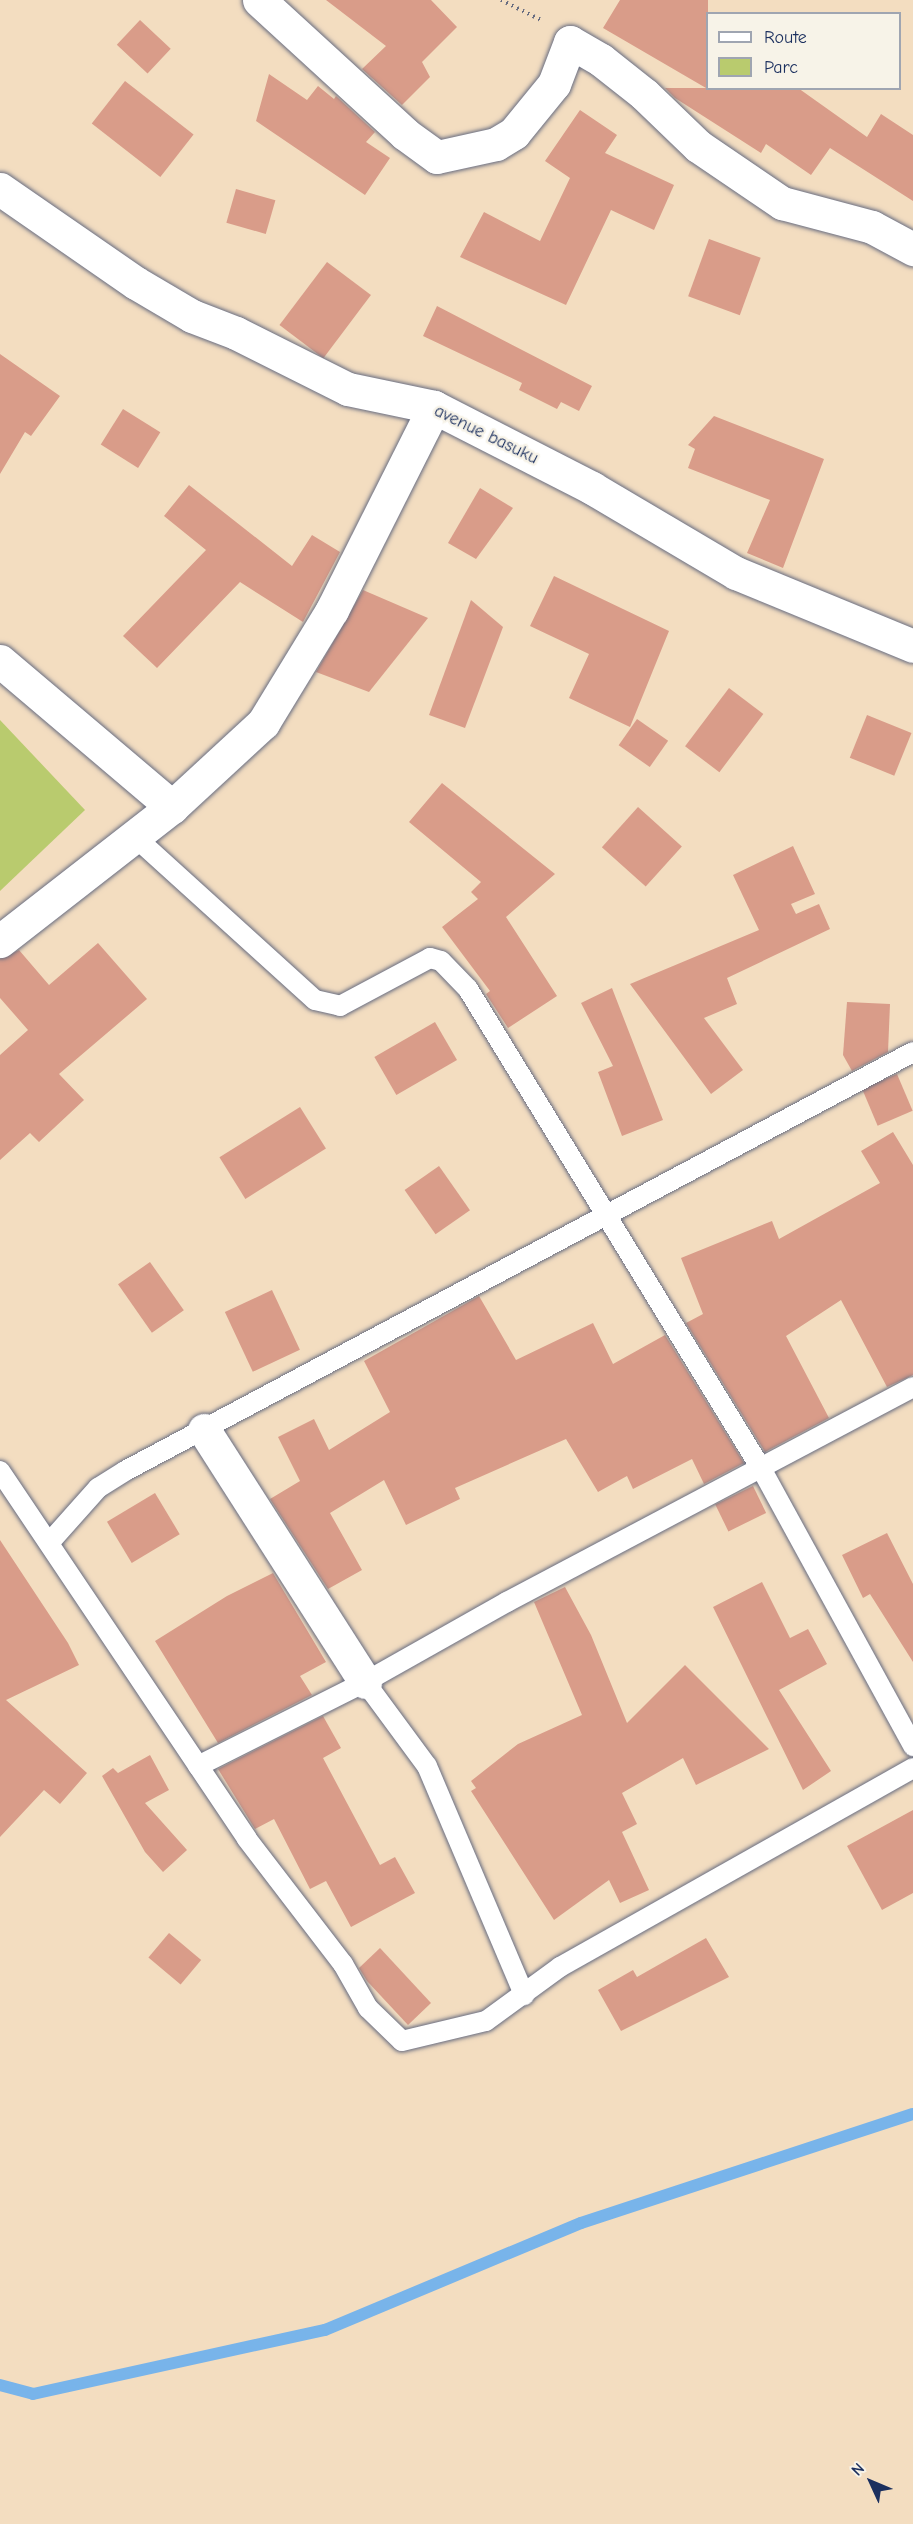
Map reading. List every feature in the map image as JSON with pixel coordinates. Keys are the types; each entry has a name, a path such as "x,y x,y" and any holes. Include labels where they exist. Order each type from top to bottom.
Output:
{"street":[{"path":"259,0 405,134 437,157 496,144 514,133 554,84 570,42 601,60 644,94 698,146 782,203 872,227 913,249"},
{"name":"avenue basuku","path":"0,189 136,283 192,316 236,333 348,389 434,407 592,488 736,573 913,646"},
{"path":"0,941 172,807 263,723 332,610 434,407"},
{"path":"0,662 172,807"},
{"path":"204,1430 365,1682"}],"lane":[{"path":"134,837 315,1000 340,1006 430,958 441,962 468,989 762,1470 913,1746"},
{"path":"48,1543 99,1488 913,1053"},
{"path":"198,1766 365,1682 507,1602 762,1470 913,1387"},
{"path":"0,1471 247,1839 343,1964 368,2008 402,2041 486,2021 560,1967 913,1768"},
{"path":"365,1682 427,1766 524,1995"}],"path":[{"path":"501,0 535,16 570,42"}],"green space":[{"path":"0,720 85,810 0,891"}],"building":[{"path":"326,0 431,0 457,27 422,62 430,77 402,105 362,69 386,46"},
{"path":"620,0 708,0 706,88 603,28"},
{"path":"140,20 171,49 148,74 117,45"},
{"path":"269,74 307,100 318,86 334,99 336,96 375,132 366,142 390,158 365,195 256,121"},
{"path":"125,81 194,135 160,177 92,124"},
{"path":"665,88 801,90 867,137 881,114 913,135 913,201 830,148 811,175 766,144 761,153 675,98"},
{"path":"580,110 617,135 605,153 674,185 654,230 611,210 566,305 460,257 484,212 540,241 570,178 545,161"},
{"path":"236,189 275,200 266,234 226,223"},
{"path":"709,239 761,258 740,315 688,296"},
{"path":"327,262 371,295 323,358 279,325"},
{"path":"437,306 592,386 579,411 561,402 557,409 519,390 522,383 423,336"},
{"path":"0,354 60,396 31,436 25,432 0,474"},
{"path":"123,409 160,432 138,468 101,445"},
{"path":"714,416 824,459 783,568 747,553 770,500 688,468 695,449 688,445"},
{"path":"189,485 292,566 312,535 340,552 303,622 240,582 157,668 123,636 206,550 164,516"},
{"path":"480,488 513,508 476,559 448,543"},
{"path":"554,576 669,631 630,727 569,698 589,654 530,626"},
{"path":"363,590 428,618 369,692 316,672"},
{"path":"471,600 503,627 465,728 429,715"},
{"path":"729,688 763,714 719,772 685,746"},
{"path":"867,715 912,733 894,776 850,758"},
{"path":"637,719 668,741 650,767 619,745"},
{"path":"442,783 555,874 506,917 557,996 508,1028 486,994 490,991 442,927 478,899 471,892 481,882 409,822"},
{"path":"638,807 682,846 646,887 602,847"},
{"path":"793,846 815,894 791,904 796,914 819,904 830,929 727,978 737,1004 704,1018 743,1070 711,1094 630,984 759,930 733,875"},
{"path":"98,943 147,999 59,1074 84,1100 39,1142 30,1133 0,1160 0,1055 28,1030 0,998 0,959 19,950 49,985"},
{"path":"612,988 663,1120 622,1136 598,1072 613,1066 581,1003"},
{"path":"847,1002 890,1004 888,1052 852,1071 843,1055"},
{"path":"435,1022 457,1060 396,1095 374,1057"},
{"path":"897,1074 913,1111 878,1126 862,1089"},
{"path":"300,1107 326,1149 245,1199 219,1157"},
{"path":"893,1132 913,1165 913,1375 887,1387 841,1300 786,1336 829,1418 765,1452 686,1323 703,1314 681,1258 772,1221 779,1239 880,1183 861,1151"},
{"path":"439,1166 470,1210 436,1234 405,1190"},
{"path":"150,1262 184,1310 152,1333 118,1284"},
{"path":"272,1290 300,1350 253,1372 225,1312"},
{"path":"479,1296 516,1360 593,1323 613,1364 665,1335 744,1463 704,1484 692,1459 633,1489 627,1476 598,1492 566,1439 455,1488 460,1499 406,1525 384,1480 330,1513 362,1570 328,1589 270,1499 300,1481 278,1437 314,1419 329,1450 390,1412 364,1361"},
{"path":"753,1486 766,1513 728,1531 715,1504"},
{"path":"155,1493 180,1534 132,1563 107,1522"},
{"path":"887,1533 913,1584 913,1662 870,1594 863,1598 842,1555"},
{"path":"0,1540 68,1643 79,1665 6,1700 87,1773 60,1804 44,1790 0,1837"},
{"path":"273,1573 326,1662 300,1676 312,1695 218,1743 155,1641 227,1596"},
{"path":"762,1582 790,1638 808,1629 827,1664 779,1690 831,1771 803,1790 713,1607"},
{"path":"565,1587 591,1635 627,1723 685,1665 769,1749 696,1785 683,1758 622,1793 637,1824 622,1832 649,1890 620,1903 609,1880 554,1920 471,1791 476,1788 471,1781 518,1744 582,1715 534,1602"},
{"path":"323,1716 341,1748 323,1758 380,1865 395,1857 415,1893 351,1927 326,1881 310,1889 274,1819 255,1829 218,1769"},
{"path":"150,1755 169,1790 145,1803 187,1850 163,1872 145,1852 102,1776 113,1768 118,1773"},
{"path":"913,1810 913,1893 882,1910 847,1846"},
{"path":"169,1933 201,1960 181,1985 148,1958"},
{"path":"706,1938 729,1977 621,2031 598,1990 633,1970 637,1977"},
{"path":"380,1948 431,2003 408,2025 367,1981 359,1968"}],"waterway":[{"path":"0,2385 33,2394 325,2330 581,2223 913,2114"}]}
